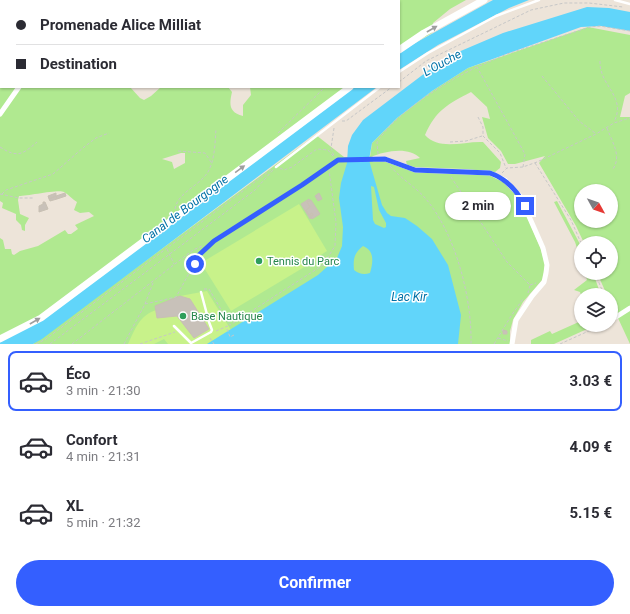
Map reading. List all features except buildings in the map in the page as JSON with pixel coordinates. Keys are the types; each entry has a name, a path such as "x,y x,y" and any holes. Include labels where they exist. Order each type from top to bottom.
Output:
{"street":[{"path":"400,49 424,33 484,0"},
{"path":"0,114 18,88"},
{"path":"0,339 41,318 349,88"},
{"path":"376,159 385,159 415,170 481,172 499,177 510,184 520,196 539,238 547,265 544,282 521,311 513,331 513,343"},
{"path":"618,316 630,308"}],"lane":[{"path":"400,71 428,53 496,16 539,0"},
{"path":"615,0 630,4"},
{"path":"276,167 379,88"},
{"path":"195,264 199,255 214,241 302,185 329,165 343,159 376,159"},
{"path":"174,326 191,343 212,331 201,291"}],"path":[{"path":"400,81 426,61 531,10 564,3 589,3 623,7"},
{"path":"376,159 377,142 383,132 424,98 459,75 507,54 590,27 600,26 630,31"},
{"path":"600,61 600,70 618,105 618,112 614,123"},
{"path":"477,67 525,154 523,167"},
{"path":"542,76 579,121 596,134"},
{"path":"275,136 324,88"},
{"path":"334,156 331,148 334,126 337,120 346,121 391,88"},
{"path":"478,117 483,127 483,136 500,153 506,168"},
{"path":"499,177 506,168 523,167 535,163 596,134 614,123 630,118"},
{"path":"607,127 618,155 617,163 613,170"},
{"path":"176,216 175,209 179,198 202,179 209,170 215,149 216,129"},
{"path":"1,194 6,190 53,174 96,138 109,133"},
{"path":"450,142 466,141 483,136"},
{"path":"0,147 8,152 20,154 25,152 37,142"},
{"path":"276,167 284,170 292,167 318,149 328,150 338,160"},
{"path":"178,151 205,153 211,163"},
{"path":"385,159 390,167 421,194 431,206 455,249 470,312 470,344"},
{"path":"535,163 571,220 578,236"},
{"path":"212,331 226,328 323,265 335,246 336,222 329,165"},
{"path":"36,344 276,167"},
{"path":"50,344 255,190 276,167"},
{"path":"447,172 507,262 530,285 528,293 494,344"},
{"path":"1,194 19,198 33,198"},
{"path":"72,344 153,283 193,250 214,241"},
{"path":"167,248 175,265"},
{"path":"145,304 177,296 195,264"},
{"path":"124,344 145,304 153,283"},
{"path":"201,291 209,289 230,325"},
{"path":"226,328 230,336"},
{"path":"503,330 513,331"},
{"path":"140,344 178,331"},
{"path":"560,344 587,332"},
{"path":"226,338 234,335"},
{"path":"498,338 513,343"},
{"path":"212,340 214,344"}],"green space":[{"path":"400,0 466,0 450,9 433,23 432,33 400,51"},
{"path":"588,27 630,35 630,93 625,96 620,117 630,117 630,344 618,318 618,288 604,288 600,280 618,280 618,236 581,236 577,228 618,228 618,184 574,184 574,223 539,163 545,156 515,164 508,164 501,151 488,138 482,117 490,119 487,107 471,92 449,104 438,114 429,126 425,135 437,143 444,144 483,142 501,162 500,168 495,172 414,167 407,165 406,161 420,158 415,154 403,151 383,153 371,157 414,171 490,175 503,182 519,198 540,247 545,263 543,279 523,302 513,320 510,331 510,344 33,344 316,135 344,157 370,157 372,143 397,118 432,91 468,68"},
{"path":"0,88 131,88 140,98 144,100 160,88 229,88 232,92 230,101 231,107 235,112 243,116 243,105 251,95 250,88 352,88 39,322 0,341 0,238 3,240 5,249 11,249 12,254 14,255 20,251 38,246 65,230 68,234 71,234 78,229 75,225 94,216 89,212 80,213 74,210 77,202 61,191 19,196 18,200 20,214 29,218 25,225 25,231 22,230 21,225 16,220 16,214 2,208 3,203 0,201","holes":["185,153 185,163 174,169 172,162 162,159"]},
{"path":"557,201 576,236 574,236 574,240 554,202"},
{"name":"Tennis du Parc","path":"299,204 327,251 316,258 316,260 231,311 201,263"},
{"path":"587,280 596,280 598,288 577,288"},
{"name":"Base Nautique","path":"207,291 231,330 207,344 168,344 164,339 154,344 128,344 138,324 145,316 156,310 155,306 180,296"},
{"path":"574,324 574,332 581,332 554,344 531,344 531,340 550,331 552,334"}],"water":[{"path":"493,0 529,0 509,8 438,45 400,69 400,51"},
{"name":"Lac Kir","path":"587,7 609,8 630,12 630,31 601,26 581,27 468,68 432,91 397,118 372,143 369,160 382,205 391,216 405,218 432,239 448,265 461,315 458,344 207,344 318,275 337,258 342,246 343,227 339,198 341,183 347,163 348,146 352,135 363,120 429,70 456,53 503,33","holes":["371,186 374,187 379,210 386,223 386,227 384,228 375,224 373,220","363,246 370,251 372,257 370,273 366,274 354,270 355,256"]},
{"name":"Canal de Bourgogne","path":"352,88 376,88 42,339 33,344 0,344 0,341 39,322"}],"place":[{"name":"Tennis du Parc","path":"259,261"},
{"name":"Base Nautique","path":"183,316"}],"route":[{"path":"195,264 199,255 214,241 302,185 338,160 385,159 415,170 490,173 510,184 520,196 525,206"}],"water label":[{"name":"L'Ouche","path":"442,63"}]}
